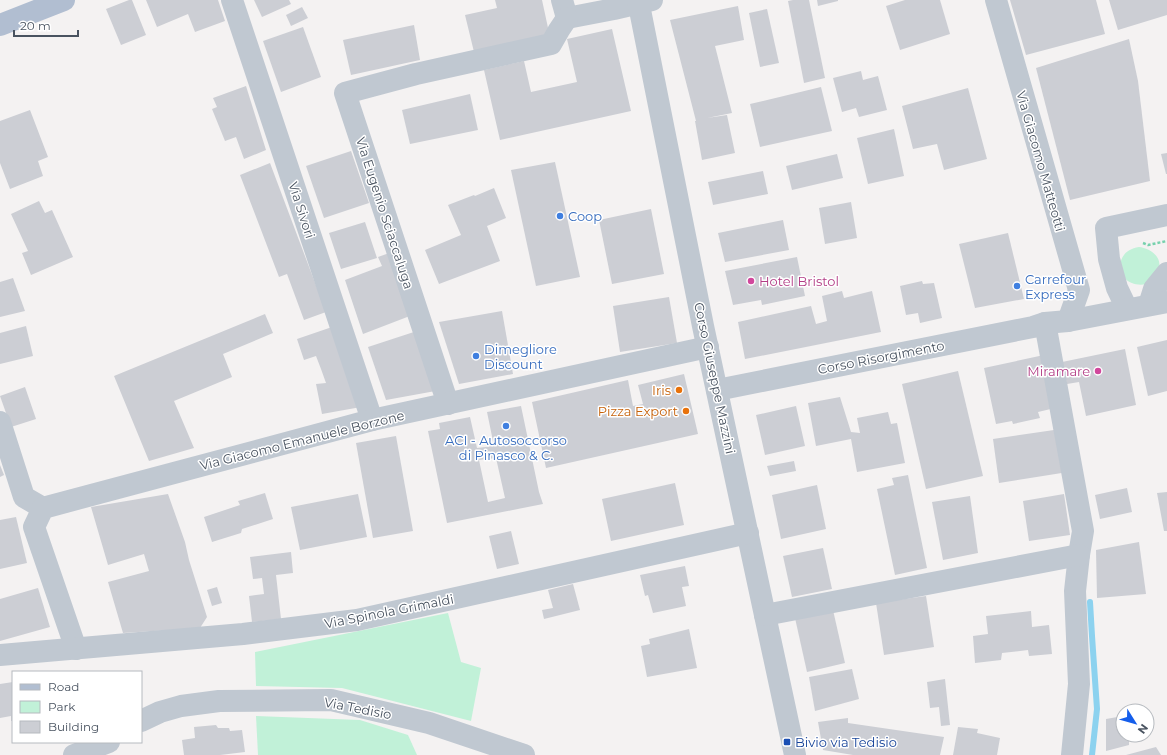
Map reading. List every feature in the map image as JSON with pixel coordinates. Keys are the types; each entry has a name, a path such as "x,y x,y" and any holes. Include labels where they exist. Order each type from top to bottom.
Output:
{"main road":[{"path":"0,25 64,0"}],"street":[{"name":"Via Sivori","path":"232,0 372,420"},
{"name":"Via Giacomo Matteotti","path":"996,0 1078,290 1068,321"},
{"path":"564,9 643,1"},
{"name":"Corso Giuseppe Mazzini","path":"643,1 708,347 795,755"},
{"name":"Via Eugenio Sciaccaluga","path":"448,404 345,93 416,74 551,44 559,30 564,9"},
{"path":"1127,309 1117,288 1109,258 1106,228 1167,215"},
{"path":"1117,288 1133,293 1159,292"},
{"name":"Corso Risorgimento","path":"717,390 1033,327 1045,323 1068,321 1127,309 1159,292"},
{"path":"1045,323 1083,531 1075,591 1079,684 1072,755"},
{"name":"Via Giacomo Emanuele Borzone","path":"43,508 372,420 708,347"},
{"path":"0,422 24,496 43,508 34,526 76,649"},
{"name":"Via Spinola Grimaldi","path":"0,656 243,634 357,620 748,533"},
{"path":"765,615 1079,555"},
{"name":"Via Tedisio","path":"142,720 160,712 182,706 219,701 331,700 429,723 524,755"},
{"path":"74,755 106,743"}],"green space":[{"path":"1139,247 1151,251 1159,260 1158,270 1147,284 1137,284 1129,281 1123,276 1120,269 1124,255 1130,250"},
{"path":"448,613 461,662 481,668 471,721 342,688 256,686 255,652"},
{"path":"256,716 360,720 408,735 417,755 258,755"}],"building":[{"path":"132,0 146,35 121,45 106,9"},
{"path":"146,0 218,0 225,21 195,32 188,14 157,27"},
{"path":"254,0 289,0 291,4 262,17"},
{"path":"495,0 542,0 550,37 474,52 465,15 497,8"},
{"path":"809,0 825,78 804,83 788,1"},
{"path":"817,0 838,0 838,1 818,6"},
{"path":"905,0 940,0 950,34 900,50 886,6"},
{"path":"1010,0 1096,0 1105,34 1026,55"},
{"path":"1109,0 1167,0 1167,15 1118,30"},
{"path":"738,6 744,40 715,46 732,113 707,118 727,115 735,153 702,160 696,121 670,20"},
{"path":"302,7 308,18 291,26 286,15"},
{"path":"767,9 779,63 760,67 749,13"},
{"path":"414,25 420,60 351,75 343,40"},
{"path":"303,27 321,77 281,92 263,41"},
{"path":"612,29 631,111 500,140 484,70 524,61 531,92 577,82 567,39"},
{"path":"1129,39 1138,81 1150,181 1070,200 1036,68"},
{"path":"861,71 863,80 878,76 887,110 859,117 856,108 842,112 833,78"},
{"path":"246,86 266,150 244,159 236,137 225,141 212,109 217,107 213,98"},
{"path":"821,87 832,131 760,147 750,104"},
{"path":"968,88 987,159 944,170 937,144 913,149 902,106"},
{"path":"470,94 478,130 410,144 402,110"},
{"path":"30,110 48,157 38,161 43,176 10,189 0,163 0,121"},
{"path":"894,129 904,176 868,184 857,138"},
{"path":"351,151 369,203 324,218 306,166"},
{"path":"1167,153 1167,174 1166,174 1161,154"},
{"path":"837,154 843,178 792,190 786,166"},
{"path":"555,162 580,277 536,286 511,170"},
{"path":"270,163 326,312 304,320 287,274 279,277 240,175"},
{"path":"763,171 768,194 713,205 708,182"},
{"path":"494,188 506,218 487,226 500,261 439,284 425,250 461,235 448,205"},
{"path":"39,201 45,213 52,210 73,257 31,275 22,253 28,251 11,214"},
{"path":"851,202 857,238 825,244 819,208"},
{"path":"651,209 664,274 612,284 599,220"},
{"path":"783,220 789,250 725,262 718,233"},
{"path":"365,222 377,258 341,269 329,233"},
{"path":"1008,233 1024,299 975,308 959,244"},
{"path":"392,252 415,314 363,334 345,280 382,266 378,257"},
{"path":"797,257 805,296 762,305 761,300 733,305 725,271"},
{"path":"13,278 25,311 0,317 0,282"},
{"path":"922,281 923,284 934,283 942,318 920,323 918,313 906,315 900,286"},
{"path":"842,291 844,298 872,291 881,332 745,359 738,322 811,306 816,324 827,321 822,296"},
{"path":"669,297 677,343 620,352 613,306"},
{"path":"502,311 513,374 459,384 439,322"},
{"path":"265,314 273,333 223,354 232,377 174,401 194,448 149,461 114,376"},
{"path":"26,326 33,356 0,364 0,333"},
{"path":"332,327 361,407 322,414 316,384 326,383 316,356 304,360 297,339"},
{"path":"420,330 441,390 386,400 368,347"},
{"path":"1167,340 1167,391 1148,396 1137,347"},
{"path":"1125,349 1136,405 1086,416 1079,382 1067,384 1062,362"},
{"path":"1044,355 1055,408 1038,412 1040,418 1013,424 1012,421 996,424 984,368"},
{"path":"958,371 983,476 926,489 902,384"},
{"path":"684,374 698,434 546,468 532,402 628,380 633,406 643,404 638,385"},
{"path":"25,387 36,419 11,427 0,396"},
{"path":"840,397 851,432 860,433 857,418 888,412 891,424 897,423 905,463 857,472 851,439 816,446 808,403"},
{"path":"521,406 539,492 543,504 447,523 428,431 440,429 439,423 470,417 477,448 494,446 487,412","holes":["496,458 505,498 488,502 479,460"]},
{"path":"796,406 805,446 765,455 756,415"},
{"path":"1061,429 1068,472 999,483 993,439"},
{"path":"396,436 413,531 373,538 356,443"},
{"path":"794,461 796,471 770,476 767,466"},
{"path":"0,465 4,475 0,477"},
{"path":"908,475 927,568 895,575 877,489 894,485 892,478"},
{"path":"675,483 684,525 611,541 602,499"},
{"path":"817,485 826,529 781,539 772,495"},
{"path":"1127,488 1132,512 1100,519 1095,495"},
{"path":"1167,492 1167,531 1164,531 1157,493"},
{"path":"265,493 273,519 242,529 241,533 212,542 204,517 240,505 238,501"},
{"path":"168,494 185,542 189,560 207,617 200,628 123,633 108,582 149,571 144,554 108,565 91,507"},
{"path":"358,494 367,537 300,550 291,507"},
{"path":"1064,494 1070,535 1029,541 1023,501"},
{"path":"970,496 978,553 943,560 932,502"},
{"path":"16,517 27,563 0,569 0,520"},
{"path":"511,531 519,564 497,569 489,536"},
{"path":"1139,542 1146,594 1097,598 1096,550"},
{"path":"823,548 832,589 792,597 783,556"},
{"path":"291,552 293,573 276,575 281,619 252,622 249,596 264,594 262,578 253,579 250,557"},
{"path":"685,566 689,586 682,587 686,606 653,613 648,595 645,596 640,575"},
{"path":"573,584 580,610 544,619 542,610 553,608 548,590"},
{"path":"217,587 222,603 212,606 207,590"},
{"path":"38,588 50,627 0,641 0,599"},
{"path":"926,596 934,647 884,655 876,603"},
{"path":"833,610 845,663 807,672 795,618"},
{"path":"1031,611 1032,627 1049,625 1052,654 1029,656 1028,650 1002,653 1001,660 975,663 973,636 988,634 986,616"},
{"path":"689,629 697,668 647,677 641,646 650,644 649,639"},
{"path":"852,669 859,699 815,711 809,677"},
{"path":"945,679 950,725 941,726 939,707 930,708 927,682"},
{"path":"12,682 12,721 11,716 0,718 0,684"},
{"path":"1115,717 1115,743 1129,743 1129,745 1106,751 1106,719"},
{"path":"848,718 848,723 944,737 940,755 853,755 823,750 818,722"},
{"path":"216,725 218,728 229,728 230,731 242,730 245,752 220,755 184,755 182,740 195,738 194,727"},
{"path":"958,727 978,729 977,733 1000,738 997,755 953,755"},
{"path":"1156,747 1161,755 1126,755"}],"waterway":[{"path":"1090,602 1097,709 1092,755"}],"place":[{"name":"Coop","path":"560,216"},
{"name":"Hotel Bristol","path":"751,281"},
{"name":"Carrefour Express","path":"1017,286"},
{"name":"Dimegliore Discount","path":"476,356"},
{"name":"Miramare","path":"1098,371"},
{"name":"Iris","path":"679,390"},
{"name":"Pizza Export","path":"686,411"},
{"name":"ACI - Autosoccorso di Pinasco & C.","path":"506,426"},
{"name":"Bivio via Tedisio","path":"787,742"}]}
